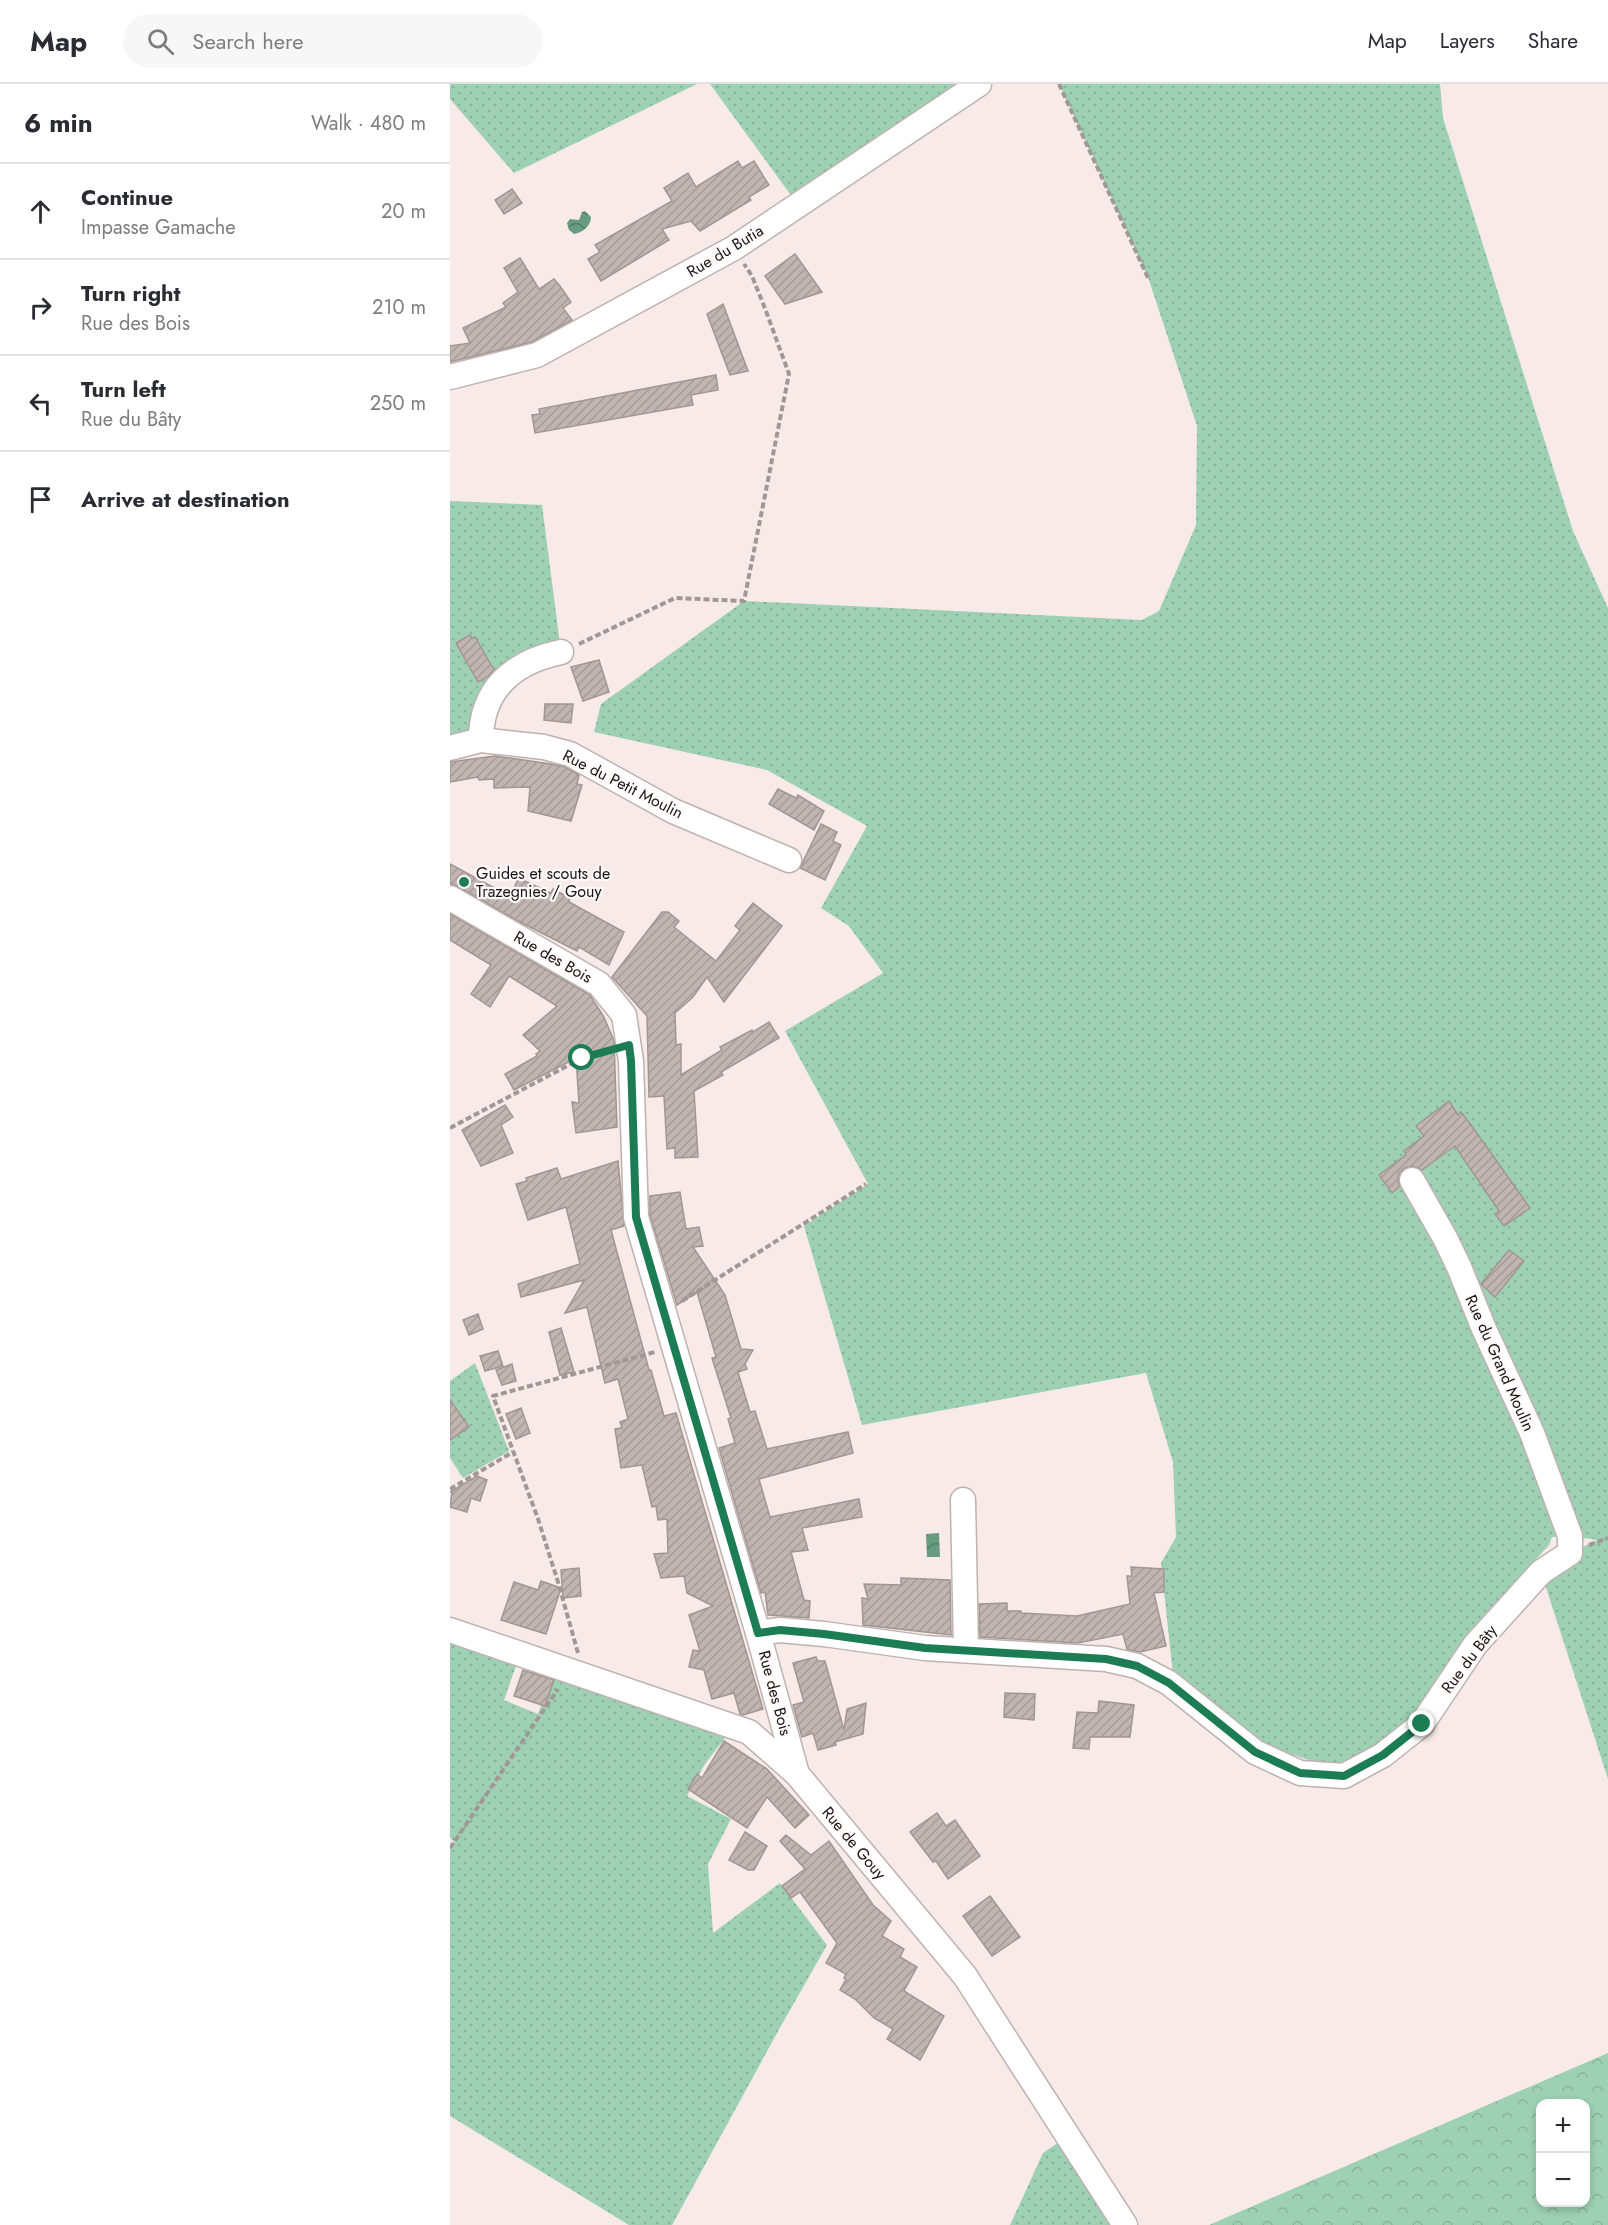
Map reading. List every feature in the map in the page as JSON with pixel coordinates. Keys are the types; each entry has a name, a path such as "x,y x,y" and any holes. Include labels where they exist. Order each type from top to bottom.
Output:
{"street":[{"name":"Rue du Butia","path":"450,377 537,355 734,248 979,84"},
{"path":"481,740 481,724 485,707 499,685 517,668 542,656 561,652"},
{"name":"Rue du Petit Moulin","path":"450,748 481,740 544,747 570,754 673,811 789,860"},
{"name":"Rue des Bois","path":"450,898 600,984 624,1015 631,1061 636,1217 797,1774"},
{"name":"Rue du Grand Moulin","path":"1412,1180 1445,1238 1532,1433 1570,1536 1570,1552"},
{"path":"963,1500 966,1650"},
{"name":"Rue du Bâty","path":"758,1633 780,1630 925,1648 1106,1659 1137,1666 1169,1683 1255,1752 1300,1773 1344,1776 1383,1755 1422,1724 1475,1646 1541,1572 1570,1552"},
{"name":"Rue de Gouy","path":"450,1630 749,1732 797,1774 965,1976 1125,2225"}],"path":[{"path":"1059,84 1149,280"},
{"path":"561,652 675,598 744,601 789,374 752,276 734,248"},
{"path":"450,1128 582,1058 629,1045"},
{"path":"663,1313 866,1184"},
{"path":"450,1848 571,1671 579,1652 538,1519 493,1396 673,1347"},
{"path":"450,1489 513,1452"}],"green space":[{"path":"450,84 697,84 514,173 450,99"},
{"path":"710,84 979,84 798,205"},
{"path":"1059,84 1440,84 1443,118 1573,531 1608,608 1608,1779 1541,1572 1570,1553 1598,1540 1570,1536 1552,1537 1549,1545 1478,1622 1412,1719 1356,1759 1325,1766 1261,1743 1173,1675 1161,1563 1176,1537 1173,1462 1146,1373 862,1425 804,1226 868,1184 785,1031 883,973 849,926 821,908 867,826 767,770 594,732 601,704 744,601 1142,620 1159,611 1196,525 1197,426 1149,280"},
{"path":"450,501 542,505 561,652 517,668 481,724 450,748"},
{"path":"475,1363 509,1451 463,1478 450,1458 450,1381"},
{"path":"450,1642 517,1663 504,1700 538,1714 552,1674 725,1738 705,1764 687,1796 731,1819 708,1864 713,1933 780,1883 827,1945 672,2225 629,2225 450,2116 450,1848 454,1842 450,1837"},
{"path":"1608,2053 1608,2225 1209,2225"},
{"path":"1068,2136 1125,2225 1010,2225 1043,2153"}],"water":[{"path":"585,211 591,217 590,223 583,230 574,234 569,230 567,223 570,219 579,220 582,212"},
{"path":"939,1533 940,1557 927,1557 926,1534"}],"building":[{"path":"738,161 742,168 754,161 769,185 749,197 751,200 700,231 691,221 662,229 669,240 601,281 588,259 600,252 595,245 672,201 664,188 688,173 696,187"},
{"path":"512,189 522,203 504,214 495,200"},
{"path":"795,254 822,292 785,304 765,276"},
{"path":"520,258 539,289 554,279 560,286 571,302 563,308 572,320 532,342 450,362 450,346 470,343 463,328 506,307 503,303 518,292 504,268"},
{"path":"723,304 748,371 730,375 707,314"},
{"path":"716,375 718,390 691,395 693,405 535,433 532,415 540,414 539,409"},
{"path":"470,635 472,638 475,637 494,670 478,682 456,643"},
{"path":"599,660 609,692 583,701 571,667"},
{"path":"545,704 573,704 571,723 544,720"},
{"path":"495,756 565,767 579,775 577,784 582,785 571,821 528,811 530,787 494,788 494,779 479,780 478,777 450,782 450,762"},
{"path":"778,789 796,798 798,795 824,811 814,830 769,804"},
{"path":"821,824 837,832 833,841 841,845 825,880 800,868"},
{"path":"450,864 511,897 518,878 551,893 553,889 570,898 569,902 624,932 609,965 579,947 577,951 450,884"},
{"path":"753,903 782,926 724,1002 707,977 693,997 675,1013 676,1045 681,1044 681,1075 722,1050 720,1047 769,1022 779,1038 721,1072 723,1075 694,1091 698,1157 675,1158 675,1148 667,1149 664,1096 649,1097 647,1016 612,977 662,912 668,912 679,921 674,927 716,961 740,930 735,926"},
{"path":"450,914 590,995 604,1017 614,1041 617,1127 576,1133 572,1102 579,1103 576,1058 514,1090 505,1074 537,1056 536,1054 540,1051 523,1035 557,1006 509,976 490,1007 471,994 491,965 450,940"},
{"path":"1449,1101 1458,1115 1461,1112 1471,1125 1530,1208 1504,1226 1495,1214 1499,1211 1455,1146 1422,1170 1413,1166 1404,1168 1399,1173 1399,1187 1392,1193 1379,1175 1406,1155 1404,1151 1424,1136 1416,1126"},
{"path":"505,1105 513,1117 501,1125 513,1153 481,1166 462,1130"},
{"path":"618,1161 624,1226 611,1230 649,1370 651,1370 664,1416 676,1413 763,1709 743,1715 740,1714 734,1693 712,1699 704,1670 689,1667 693,1650 700,1651 689,1615 713,1606 687,1593 684,1576 661,1578 654,1554 668,1553 667,1519 658,1520 656,1506 652,1507 642,1465 621,1468 615,1429 622,1428 620,1422 628,1419 618,1379 605,1383 587,1307 565,1313 584,1280 521,1297 518,1284 580,1264 566,1207 528,1220 516,1184 527,1181 526,1178 557,1168 561,1179"},
{"path":"680,1192 686,1229 699,1227 703,1246 693,1247 725,1295 741,1349 753,1350 745,1364 747,1369 738,1372 750,1412 755,1411 767,1449 848,1432 853,1453 759,1479 770,1517 859,1499 862,1517 802,1528 808,1550 791,1552 804,1600 810,1601 809,1618 768,1615 765,1592 761,1593 719,1448 735,1443 728,1419 731,1418 712,1358 716,1357 697,1292 677,1305 650,1215 650,1196"},
{"path":"1509,1250 1524,1261 1495,1297 1481,1284"},
{"path":"478,1314 483,1329 469,1335 463,1320"},
{"path":"561,1328 574,1372 560,1375 549,1332"},
{"path":"498,1351 503,1366 485,1371 480,1356"},
{"path":"512,1364 516,1381 502,1385 496,1370"},
{"path":"450,1400 469,1427 450,1440"},
{"path":"521,1408 530,1433 516,1439 506,1414"},
{"path":"477,1476 487,1480 480,1501 471,1498 467,1512 450,1507 452,1492 450,1492"},
{"path":"1131,1567 1164,1569 1164,1592 1154,1593 1166,1646 1140,1652 1127,1649 1123,1634 1078,1643 980,1637 979,1604 1007,1603 1007,1611 1077,1616 1130,1604 1127,1576 1132,1576"},
{"path":"579,1568 581,1596 563,1598 561,1570"},
{"path":"901,1578 950,1580 951,1635 863,1625 862,1598 868,1599 864,1584 901,1585"},
{"path":"541,1581 561,1588 546,1634 501,1620 514,1582 538,1590"},
{"path":"816,1657 818,1661 825,1661 844,1730 847,1709 866,1703 863,1734 835,1742 836,1745 818,1750 813,1733 802,1737 793,1705 804,1702 793,1663"},
{"path":"523,1670 554,1680 545,1706 514,1696"},
{"path":"1005,1693 1035,1694 1034,1720 1004,1717"},
{"path":"1099,1701 1134,1705 1130,1737 1090,1737 1089,1749 1073,1748 1077,1712 1098,1713"},
{"path":"724,1741 767,1769 809,1815 795,1828 767,1797 747,1828 688,1789 697,1774 702,1778"},
{"path":"937,1813 946,1826 955,1820 980,1856 948,1879 936,1861 933,1862 910,1832"},
{"path":"745,1832 767,1846 754,1870 748,1870 729,1860"},
{"path":"786,1835 811,1855 829,1841 873,1905 891,1921 882,1936 904,1949 900,1957 917,1967 904,1991 944,2016 920,2060 887,2039 893,2029 874,2018 855,1999 840,1990 846,1974 826,1963 837,1943 800,1892 791,1898 782,1886 805,1869 780,1841"},
{"path":"990,1896 1020,1937 992,1956 963,1916"}],"place":[{"name":"Guides et scouts de Trazegnies / Gouy","path":"464,882"}],"route":[{"path":"582,1058 629,1045 636,1217 758,1633 780,1630 925,1648 1106,1659 1137,1666 1169,1683 1255,1752 1300,1773 1344,1776 1383,1755 1422,1724"}]}
